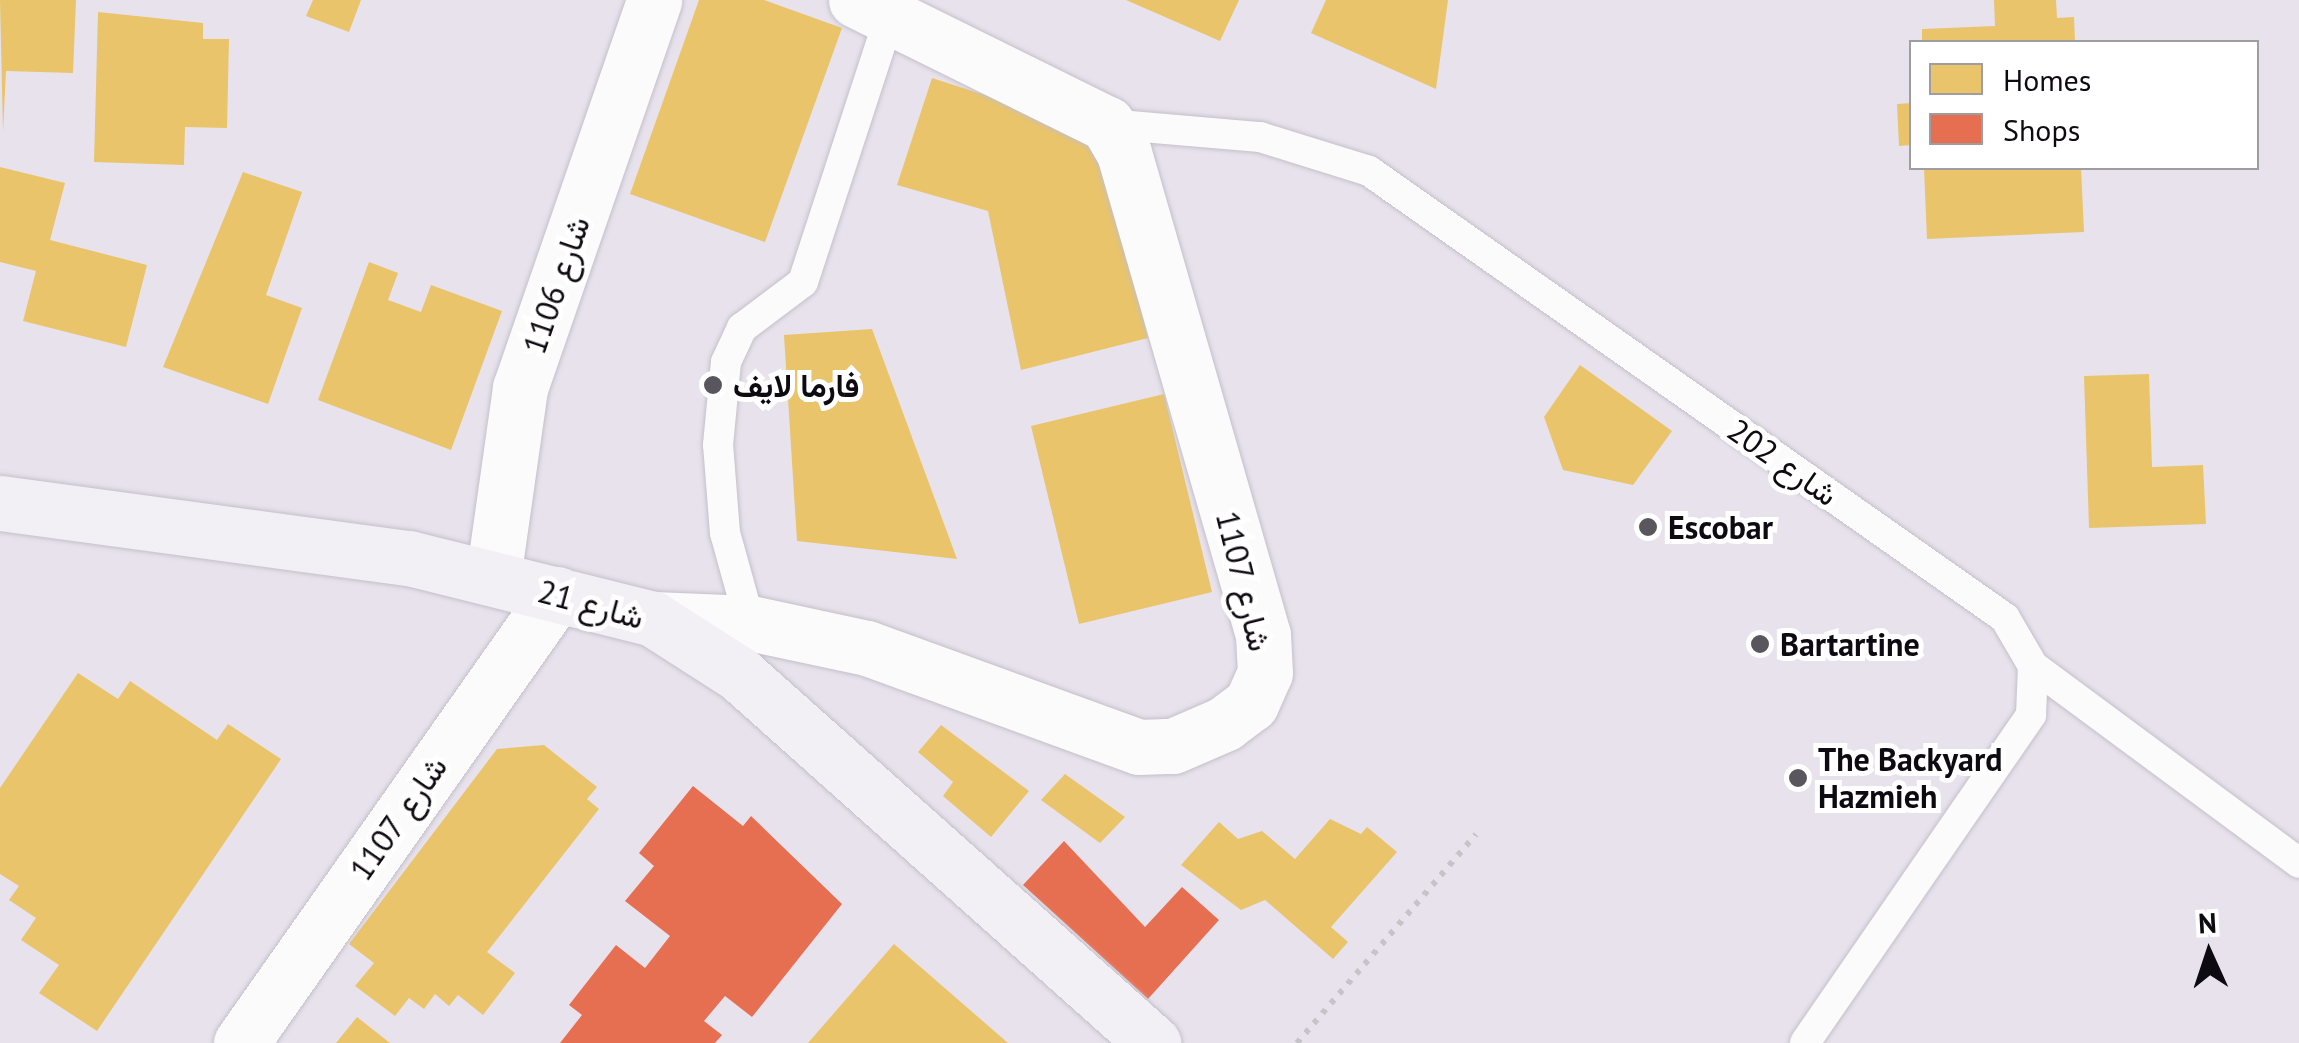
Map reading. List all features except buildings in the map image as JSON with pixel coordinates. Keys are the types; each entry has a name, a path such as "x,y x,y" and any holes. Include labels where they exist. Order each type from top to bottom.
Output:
{"main road":[{"name":"شارع 21","path":"0,502 329,545 492,578 653,619 739,674 1141,1039"}],"street":[{"name":"شارع 1106","path":"492,578 520,388 654,0"},
{"path":"873,10 1107,124"},
{"name":"شارع 1107","path":"653,619 750,622 866,648 1138,747 1198,739 1251,704 1265,673 1263,635 1135,174 1107,124"},
{"name":"شارع 1107","path":"240,1043 557,594"}],"lane":[{"path":"750,622 725,534 718,445 726,362 742,328 803,282 873,10"},
{"name":"شارع 202","path":"1107,124 1260,137 1370,171 2006,618 2033,666"},
{"path":"2033,666 2299,862"},
{"path":"1806,1043 2032,715 2033,666"}],"path":[{"path":"1297,1043 1476,834"}],"place":[{"name":"فارما لايف","path":"713,385"},
{"name":"Escobar","path":"1648,527"},
{"name":"Bartartine","path":"1760,644"},
{"name":"The Backyard Hazmieh","path":"1798,778"}]}
